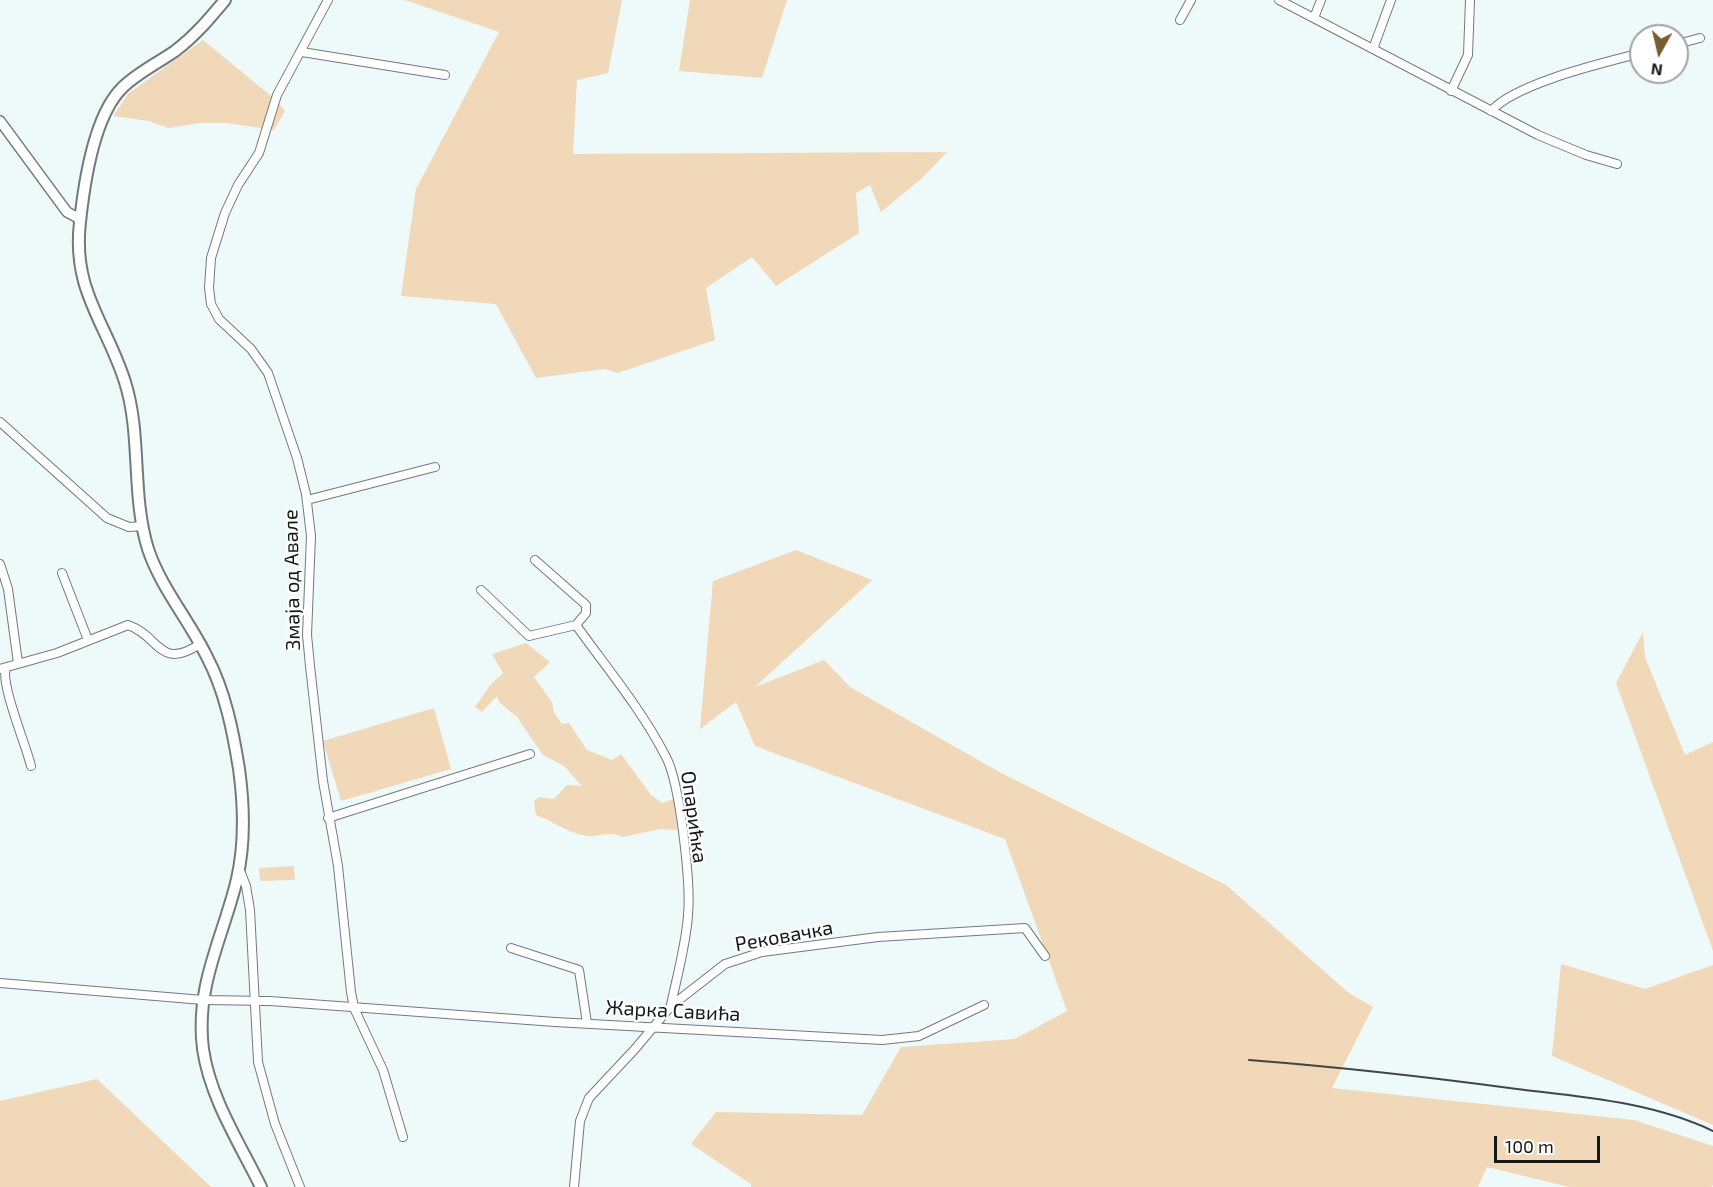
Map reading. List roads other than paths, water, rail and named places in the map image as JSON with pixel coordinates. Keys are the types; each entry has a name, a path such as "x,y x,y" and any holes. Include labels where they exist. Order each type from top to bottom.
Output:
{"main road":[{"path":"225,0 186,43 134,78 113,99 97,135 80,219 78,260 84,286 120,365 131,403 143,526 156,568 218,680 238,763 242,830 239,867 206,977 203,1000 203,1049 207,1069 222,1106 261,1187"}],"street":[{"name":"Змаја од Авале","path":"328,0 277,95 259,153 238,185 225,213 212,258 209,288 211,304 219,319 251,349 268,373 297,458 307,500 311,536 308,635 328,818 338,866 354,1008 383,1070 403,1137"},
{"path":"1180,20 1191,0"},
{"path":"1279,0 1558,144 1617,164"},
{"path":"1314,18 1321,0"},
{"path":"1373,49 1391,0"},
{"path":"1452,91 1468,55 1470,0"},
{"path":"1689,41 1700,39"},
{"path":"302,52 445,75"},
{"path":"1491,111 1503,102 1545,82 1629,56"},
{"path":"0,121 67,212 80,219"},
{"path":"0,422 107,518 124,526 143,526"},
{"path":"307,500 435,467"},
{"path":"481,590 528,636 576,625 586,613 586,605 535,560"},
{"path":"1,566 8,589 18,663"},
{"path":"62,573 88,640"},
{"path":"31,766 26,742 4,680 3,668 57,653 128,624 161,650 172,655 183,654 200,644"},
{"name":"Опарићка","path":"576,625 667,758 673,776 681,821 689,912 671,1006"},
{"path":"328,818 530,754"},
{"path":"239,867 246,886 250,910 253,1001 261,1079 275,1124 300,1187"},
{"name":"Рековачка","path":"574,1187 580,1121 586,1102 671,1006 725,964 771,951 904,934 1025,928 1045,956"},
{"path":"511,948 579,970 587,1023"},
{"name":"Жарка Савића","path":"0,983 203,1000 253,1001 841,1038 907,1039 920,1036 984,1005"}],"railway":[{"path":"1249,1060 1383,1073 1592,1098 1666,1113 1713,1131"}]}
